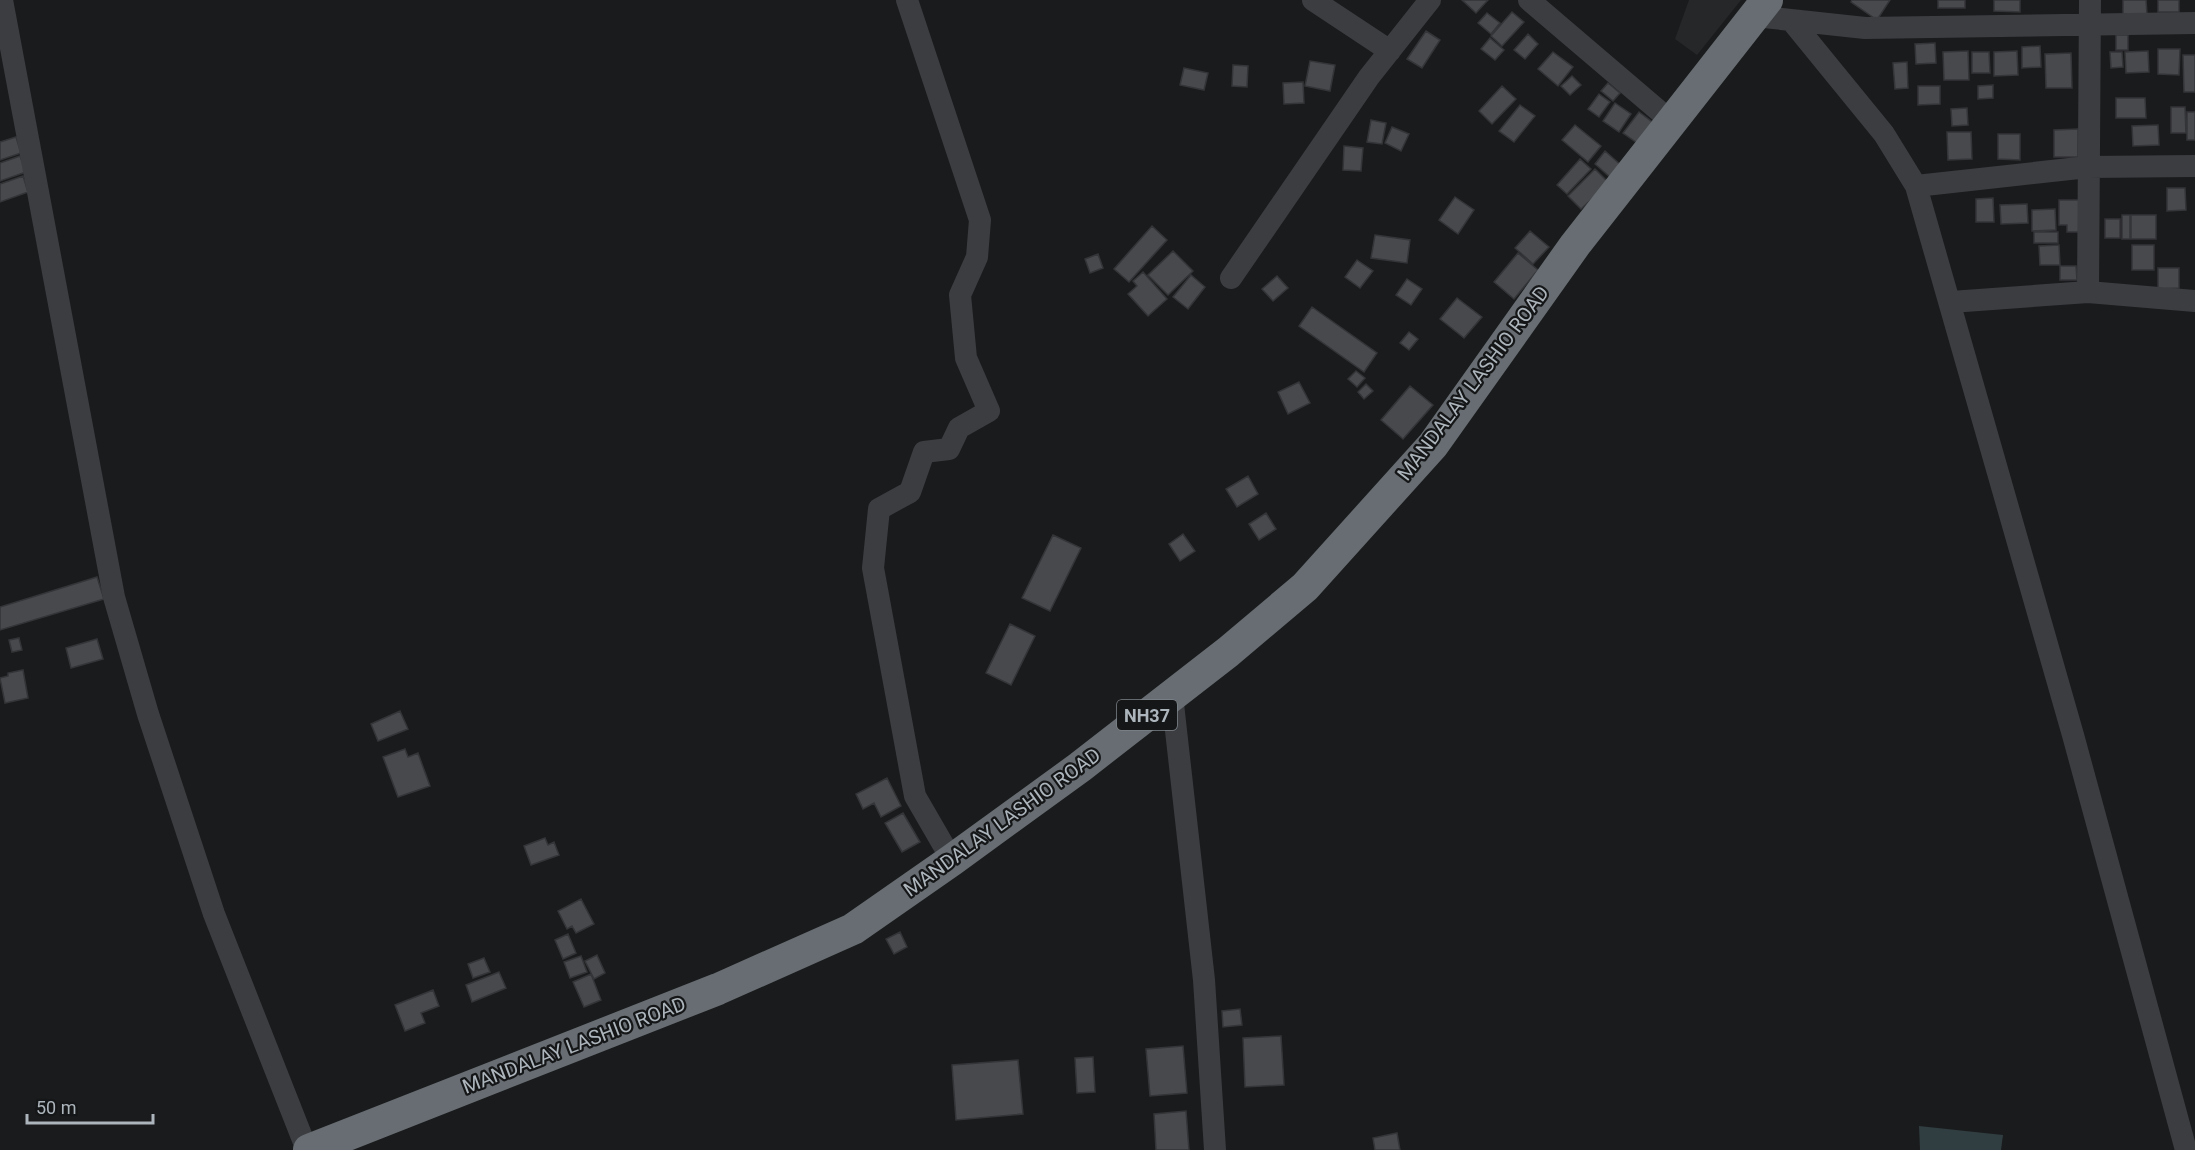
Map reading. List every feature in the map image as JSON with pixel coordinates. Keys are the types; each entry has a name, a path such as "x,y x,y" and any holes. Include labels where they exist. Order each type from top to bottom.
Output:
{"highway":[{"name":"MANDALAY LASHIO ROAD","path":"308,1150 718,989 853,929 1080,767 1172,695 1305,587 1433,445 1575,245 1761,8"}],"street":[{"path":"2,0 114,597 148,714 214,914 308,1150"},
{"path":"907,0 980,220 977,257 960,295 966,358 989,411 959,428 949,449 924,452 910,492 879,509 873,568 915,796 952,860"},
{"path":"1313,0 1390,51"},
{"path":"1231,278 1369,77 1430,0"},
{"path":"1529,0 1672,122"},
{"path":"2088,292 2090,0"},
{"path":"1761,8 1791,20 1865,28 2195,23"},
{"path":"1791,20 1884,134 1916,186 2070,723 2186,1150"},
{"path":"1916,186 2088,167 2195,166"},
{"path":"1951,302 2088,292 2195,302"},
{"path":"1172,695 1204,980 1215,1150"}],"shaded area":[{"path":"1689,0 1741,0 1697,55 1675,39"},
{"path":"1919,1126 2003,1135 2001,1150 1920,1150"}],"building":[{"path":"1462,0 1488,0 1476,13"},
{"path":"1852,0 1890,0 1877,20 1851,2"},
{"path":"1938,0 1965,0 1965,8 1938,8"},
{"path":"1994,0 2020,0 2020,12 1994,11"},
{"path":"2123,0 2146,0 2147,14 2123,14"},
{"path":"2158,0 2179,0 2179,12 2158,12"},
{"path":"1512,12 1524,22 1502,46 1491,36"},
{"path":"1487,13 1500,23 1491,34 1478,23"},
{"path":"1426,31 1440,40 1422,68 1407,59"},
{"path":"1528,34 1538,44 1525,59 1514,50"},
{"path":"2116,35 2128,35 2128,50 2116,50"},
{"path":"1490,38 1504,50 1495,60 1481,49"},
{"path":"1935,43 1936,63 1916,64 1915,44"},
{"path":"2040,46 2041,67 2022,68 2022,47"},
{"path":"2158,49 2180,49 2179,75 2158,74"},
{"path":"1968,51 1969,80 1944,80 1943,52"},
{"path":"2017,51 2018,75 1994,76 1994,52"},
{"path":"2148,51 2149,72 2126,73 2125,52"},
{"path":"1553,52 1573,67 1558,86 1538,69"},
{"path":"1972,52 1989,52 1990,73 1972,73"},
{"path":"2110,52 2122,52 2123,67 2111,68"},
{"path":"2071,53 2072,88 2046,88 2045,54"},
{"path":"2183,55 2195,55 2195,92 2184,92"},
{"path":"1310,61 1335,65 1330,91 1305,86"},
{"path":"1907,62 1908,88 1895,89 1893,63"},
{"path":"1233,65 1248,66 1247,87 1232,86"},
{"path":"1184,68 1208,73 1204,90 1180,85"},
{"path":"1572,76 1581,85 1570,95 1561,86"},
{"path":"1303,82 1304,103 1284,104 1283,83"},
{"path":"1608,83 1620,93 1613,101 1601,91"},
{"path":"1993,85 1993,98 1978,99 1978,86"},
{"path":"1502,86 1516,99 1492,124 1479,111"},
{"path":"1918,86 1940,86 1940,104 1918,105"},
{"path":"1599,94 1610,102 1599,117 1588,109"},
{"path":"2116,98 2145,98 2146,118 2116,118"},
{"path":"1615,103 1631,114 1619,132 1603,121"},
{"path":"1520,105 1535,116 1514,142 1499,131"},
{"path":"2171,107 2185,107 2186,133 2171,133"},
{"path":"1967,108 1968,125 1952,126 1951,109"},
{"path":"1639,112 1655,124 1640,145 1623,133"},
{"path":"2187,112 2195,112 2195,140 2187,140"},
{"path":"1371,120 1386,123 1382,144 1367,142"},
{"path":"1575,125 1601,146 1588,162 1562,140"},
{"path":"2158,125 2159,145 2133,146 2132,126"},
{"path":"1392,127 1409,134 1401,151 1385,143"},
{"path":"2078,129 2078,157 2054,157 2054,130"},
{"path":"1947,132 1971,132 1972,159 1948,160"},
{"path":"1998,134 2020,134 2020,160 1998,159"},
{"path":"16,137 21,153 0,160 0,142"},
{"path":"1344,146 1363,148 1361,171 1343,170"},
{"path":"1605,151 1622,166 1611,178 1595,164"},
{"path":"20,156 26,172 0,181 0,163"},
{"path":"1580,159 1591,169 1567,194 1557,185"},
{"path":"1595,169 1609,183 1581,209 1568,196"},
{"path":"23,176 28,192 0,202 0,184"},
{"path":"2167,188 2185,188 2186,210 2167,211"},
{"path":"1455,197 1474,210 1458,234 1439,220"},
{"path":"1993,198 1994,222 1976,222 1976,199"},
{"path":"2059,200 2083,200 2083,232 2067,232 2067,225 2059,225"},
{"path":"2027,204 2028,223 2001,224 2000,205"},
{"path":"2055,209 2056,230 2032,231 2032,210"},
{"path":"2122,215 2130,215 2130,239 2122,239"},
{"path":"2131,215 2156,215 2156,239 2131,239"},
{"path":"2105,219 2120,219 2120,238 2105,238"},
{"path":"1152,226 1167,240 1129,282 1114,269"},
{"path":"1530,231 1549,247 1533,264 1515,248"},
{"path":"2034,232 2058,232 2058,243 2034,243"},
{"path":"1375,235 1410,240 1407,263 1371,258"},
{"path":"2059,245 2060,265 2040,265 2039,246"},
{"path":"2132,245 2154,245 2154,270 2132,270"},
{"path":"1173,251 1193,271 1168,295 1148,275"},
{"path":"1518,253 1538,270 1514,299 1494,282"},
{"path":"1098,254 1103,268 1090,273 1085,259"},
{"path":"1357,260 1373,271 1360,288 1345,277"},
{"path":"2060,266 2076,266 2077,280 2060,280"},
{"path":"2158,268 2179,268 2179,288 2158,289"},
{"path":"1143,272 1167,299 1148,316 1128,294 1137,286 1133,281"},
{"path":"1191,275 1205,287 1188,309 1173,297"},
{"path":"1277,276 1288,288 1273,301 1262,289"},
{"path":"1407,279 1422,289 1411,305 1396,295"},
{"path":"1457,298 1482,317 1464,338 1440,319"},
{"path":"1312,307 1377,353 1364,372 1299,326"},
{"path":"1409,332 1418,339 1409,350 1400,343"},
{"path":"1356,371 1365,378 1357,387 1348,379"},
{"path":"1299,382 1310,403 1288,414 1278,392"},
{"path":"1366,384 1373,391 1364,399 1358,392"},
{"path":"1410,386 1433,405 1403,439 1381,420"},
{"path":"1248,476 1258,494 1237,507 1226,489"},
{"path":"1266,513 1276,529 1259,540 1249,524"},
{"path":"1183,534 1195,551 1180,561 1169,544"},
{"path":"1053,535 1081,548 1050,611 1022,598"},
{"path":"97,577 104,599 0,630 0,607"},
{"path":"1010,624 1035,636 1011,685 986,673"},
{"path":"19,638 22,650 12,652 9,640"},
{"path":"97,639 103,659 71,668 66,648"},
{"path":"23,670 28,698 5,703 0,678 8,676 8,673"},
{"path":"400,711 408,729 378,741 371,724"},
{"path":"405,749 408,757 418,753 430,786 398,797 383,757"},
{"path":"887,778 901,806 881,817 874,803 863,809 856,794"},
{"path":"903,813 920,842 902,852 885,823"},
{"path":"545,838 548,845 554,842 559,855 531,865 524,846"},
{"path":"581,899 594,924 576,933 572,926 567,929 558,911"},
{"path":"900,932 907,947 894,954 886,939"},
{"path":"568,934 576,953 563,959 555,940"},
{"path":"597,955 605,973 594,979 585,961"},
{"path":"581,956 587,972 570,978 564,962"},
{"path":"484,958 490,972 473,978 468,964"},
{"path":"499,972 506,988 472,1002 466,985"},
{"path":"591,974 601,1000 584,1007 573,982"},
{"path":"433,990 439,1006 421,1013 425,1023 405,1031 395,1005"},
{"path":"1240,1009 1242,1025 1223,1027 1222,1011"},
{"path":"1281,1036 1284,1085 1245,1087 1243,1038"},
{"path":"1183,1046 1187,1093 1150,1096 1146,1049"},
{"path":"1093,1057 1095,1092 1077,1093 1075,1058"},
{"path":"1018,1060 1023,1114 956,1120 952,1065"},
{"path":"1186,1111 1189,1150 1156,1150 1154,1114"},
{"path":"1397,1133 1400,1150 1375,1150 1373,1138"}]}
